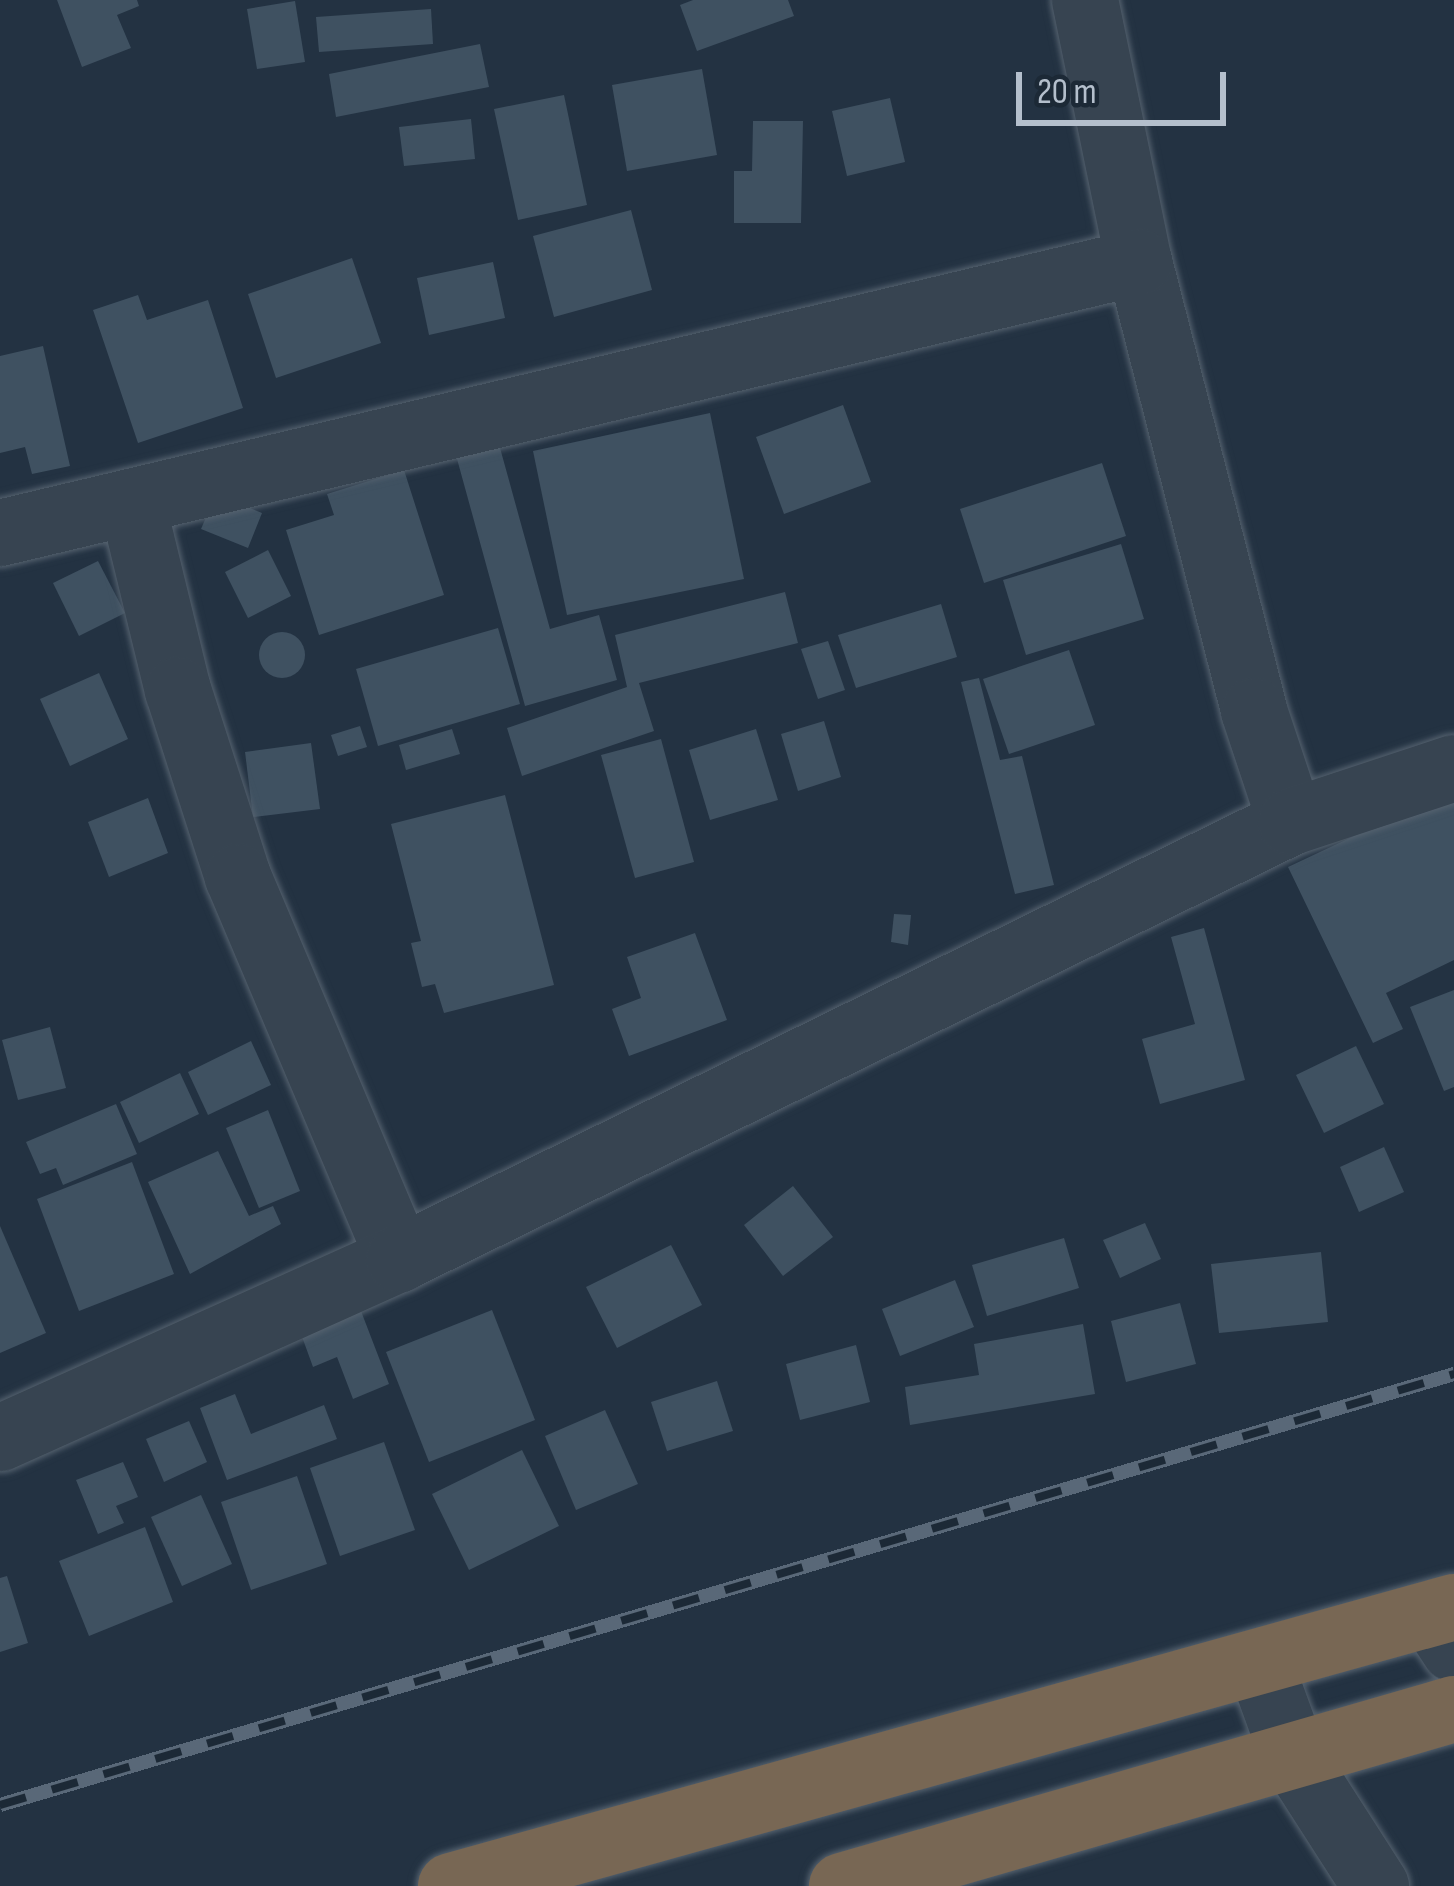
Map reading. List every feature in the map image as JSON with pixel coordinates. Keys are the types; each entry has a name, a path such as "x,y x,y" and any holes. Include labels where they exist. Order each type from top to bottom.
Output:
{"highway":[{"path":"451,1886 1260,1664 1446,1623"},
{"path":"842,1886 1295,1760 1454,1709"}],"street":[{"path":"1085,0 1139,262 1254,711 1292,822"},
{"path":"0,533 1139,262"},
{"path":"132,502 178,690 238,877 399,1259"},
{"path":"0,1438 399,1259 1292,822 1454,768"},
{"path":"1260,1664 1295,1760 1376,1886"}],"building":[{"path":"57,0 137,0 139,6 117,15 131,48 82,67"},
{"path":"693,0 788,0 794,16 697,51 680,5"},
{"path":"295,1 305,62 257,69 247,9"},
{"path":"431,9 433,44 319,52 316,17"},
{"path":"480,44 489,87 336,117 329,74"},
{"path":"702,69 717,155 627,171 612,85"},
{"path":"564,95 587,205 518,220 494,109"},
{"path":"890,98 905,162 847,176 832,111"},
{"path":"471,119 475,159 404,166 399,127"},
{"path":"753,121 803,121 801,223 734,223 734,171 752,171"},
{"path":"631,210 652,290 554,317 533,236"},
{"path":"352,258 381,343 276,378 248,294"},
{"path":"493,262 505,318 429,335 417,278"},
{"path":"138,295 147,320 208,300 243,408 138,443 93,310"},
{"path":"43,346 70,466 32,474 25,447 0,453 0,356"},
{"path":"843,405 871,482 784,514 756,437"},
{"path":"710,413 744,579 567,615 533,451"},
{"path":"497,437 550,629 599,615 617,680 525,706 454,448"},
{"path":"1102,463 1126,536 984,583 960,509"},
{"path":"404,470 444,595 319,635 286,530 334,515 327,494"},
{"path":"216,494 262,513 248,548 201,529"},
{"path":"1121,544 1144,619 1026,655 1003,580"},
{"path":"268,550 291,596 248,618 225,572"},
{"path":"98,561 125,613 79,636 53,583"},
{"path":"785,592 798,643 639,683 654,731 522,776 507,728 627,687 615,635"},
{"path":"941,604 957,657 856,688 838,635"},
{"path":"498,628 520,704 378,746 356,669"},
{"path":"282,632 298,639 305,655 298,671 282,678 266,671 259,655 266,639"},
{"path":"828,641 845,690 818,699 801,649"},
{"path":"1069,650 1095,725 1009,754 983,679"},
{"path":"99,673 128,739 70,766 40,699"},
{"path":"979,678 1000,760 1022,756 1054,885 1015,894 961,682"},
{"path":"824,721 841,777 798,791 781,734"},
{"path":"360,726 367,747 338,756 331,735"},
{"path":"452,729 460,754 406,770 399,745"},
{"path":"756,729 778,800 710,820 689,750"},
{"path":"661,739 694,862 635,878 601,755"},
{"path":"311,743 320,809 253,817 245,752"},
{"path":"1454,789 1454,960 1386,993 1403,1029 1373,1043 1288,867"},
{"path":"505,795 554,985 444,1013 435,984 422,987 411,943 421,941 391,824"},
{"path":"148,798 168,853 109,877 88,822"},
{"path":"894,914 911,915 908,945 891,942"},
{"path":"1204,928 1245,1080 1160,1104 1142,1039 1195,1024 1171,937"},
{"path":"695,933 727,1020 629,1056 612,1009 641,998 627,957"},
{"path":"1454,990 1454,1087 1444,1091 1410,1007"},
{"path":"50,1027 66,1088 18,1100 2,1040"},
{"path":"251,1041 271,1085 208,1115 188,1072"},
{"path":"1356,1046 1384,1104 1324,1133 1296,1075"},
{"path":"180,1073 199,1114 139,1143 120,1102"},
{"path":"116,1104 137,1154 63,1185 56,1168 40,1174 26,1142"},
{"path":"268,1110 300,1191 259,1208 226,1128"},
{"path":"1384,1147 1404,1192 1359,1212 1340,1167"},
{"path":"218,1151 249,1216 273,1206 281,1224 190,1274 148,1182"},
{"path":"132,1162 174,1274 79,1311 37,1199"},
{"path":"793,1186 833,1237 783,1276 744,1225"},
{"path":"1145,1223 1161,1259 1120,1278 1103,1240"},
{"path":"0,1226 46,1333 0,1353"},
{"path":"1064,1238 1079,1288 987,1316 972,1265"},
{"path":"671,1245 702,1305 617,1348 586,1287"},
{"path":"1321,1252 1328,1322 1219,1333 1211,1264"},
{"path":"955,1280 974,1327 900,1356 882,1309"},
{"path":"1180,1303 1196,1364 1126,1382 1111,1321"},
{"path":"492,1310 535,1420 429,1462 386,1352"},
{"path":"361,1311 389,1384 353,1399 337,1357 313,1367 301,1334"},
{"path":"1083,1324 1095,1394 910,1425 905,1387 979,1375 974,1344"},
{"path":"856,1345 870,1402 800,1420 786,1364"},
{"path":"717,1381 733,1431 667,1451 651,1402"},
{"path":"235,1394 251,1434 324,1405 337,1439 227,1480 200,1408"},
{"path":"605,1410 638,1484 576,1510 545,1436"},
{"path":"189,1421 207,1462 164,1482 146,1439"},
{"path":"384,1442 415,1530 340,1556 310,1468"},
{"path":"522,1450 559,1526 469,1570 432,1494"},
{"path":"123,1462 138,1497 116,1506 124,1523 98,1534 76,1480"},
{"path":"297,1476 327,1564 251,1590 221,1502"},
{"path":"201,1495 232,1564 182,1586 151,1517"},
{"path":"145,1527 173,1602 89,1636 59,1561"},
{"path":"7,1576 28,1643 0,1652 0,1578"}],"railway":[{"path":"0,1805 1454,1374"}]}
